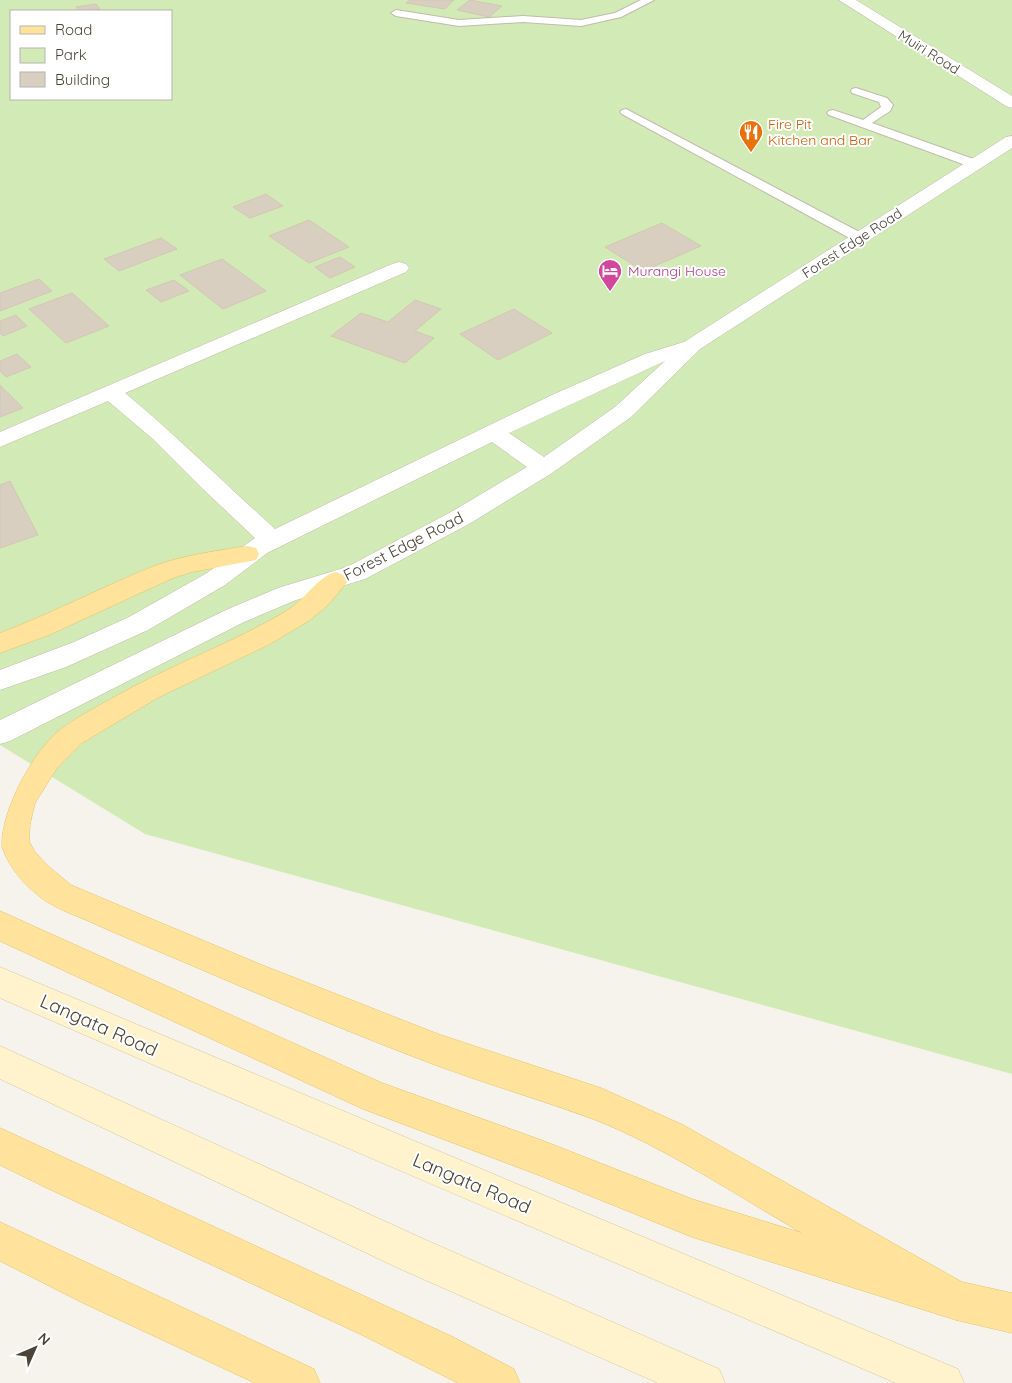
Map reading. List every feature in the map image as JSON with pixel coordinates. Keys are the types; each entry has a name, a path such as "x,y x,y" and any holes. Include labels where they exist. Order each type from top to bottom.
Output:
{"main road":[{"path":"0,643 58,620 164,572 191,564 247,554"},
{"path":"335,581 320,598 301,614 261,637 149,690 72,735 47,760 21,801 15,824 14,840 24,861 37,876 60,894 112,917 250,975 436,1049 601,1105 670,1137 956,1300"},
{"path":"0,925 35,943 375,1097 541,1158 692,1218 956,1300 1012,1313"},
{"name":"Langata Road","path":"0,982 178,1060 944,1383"},
{"path":"0,1062 412,1254 705,1383"},
{"path":"0,1146 88,1189 228,1251 439,1351 500,1383"},
{"path":"0,1241 95,1288 300,1383"}],"street":[{"name":"Muiri Road","path":"846,0 1012,103"},
{"name":"Forest Edge Road","path":"0,733 235,616 287,594 335,581 356,573 460,518 544,468 623,412 693,345 1012,141"},
{"path":"0,440 399,268"},
{"name":"Forest Edge Road","path":"0,680 78,650 165,609 217,578 247,554 272,540 629,368 693,345"},
{"path":"110,392 161,434 211,484 272,540"},
{"path":"494,433 544,468"}],"lane":[{"path":"396,13 459,23 523,19 581,23 618,15 649,0"},
{"path":"856,91 883,100 887,105 886,109 864,124"},
{"path":"626,112 860,238"},
{"path":"832,113 975,164"}],"green space":[{"path":"0,0 1012,0 1012,1074 145,834 0,745"}],"building":[{"path":"410,0 454,0 445,9 406,3"},
{"path":"470,0 502,6 489,17 457,10"},
{"path":"96,4 100,9 78,10 76,7"},
{"path":"266,194 283,206 250,218 233,207"},
{"path":"309,220 349,247 309,263 269,236"},
{"path":"662,223 701,246 643,271 605,247"},
{"path":"161,238 177,249 119,271 104,259"},
{"path":"340,257 355,267 330,278 315,267"},
{"path":"222,259 266,291 223,309 180,275"},
{"path":"39,279 52,291 0,311 0,293"},
{"path":"174,280 189,291 161,302 146,290"},
{"path":"72,293 109,326 66,343 29,309"},
{"path":"415,300 441,309 415,331 434,338 405,363 331,336 361,313 388,322"},
{"path":"514,309 552,333 498,360 460,334"},
{"path":"16,315 27,326 3,336 0,333 0,321"},
{"path":"17,354 31,367 6,377 0,371 0,361"},
{"path":"0,385 23,408 0,417"},
{"path":"10,481 38,535 0,548 0,485"}],"place":[{"name":"Fire Pit Kitchen and Bar","path":"751,153"},
{"name":"Murangi House","path":"610,292"}]}
